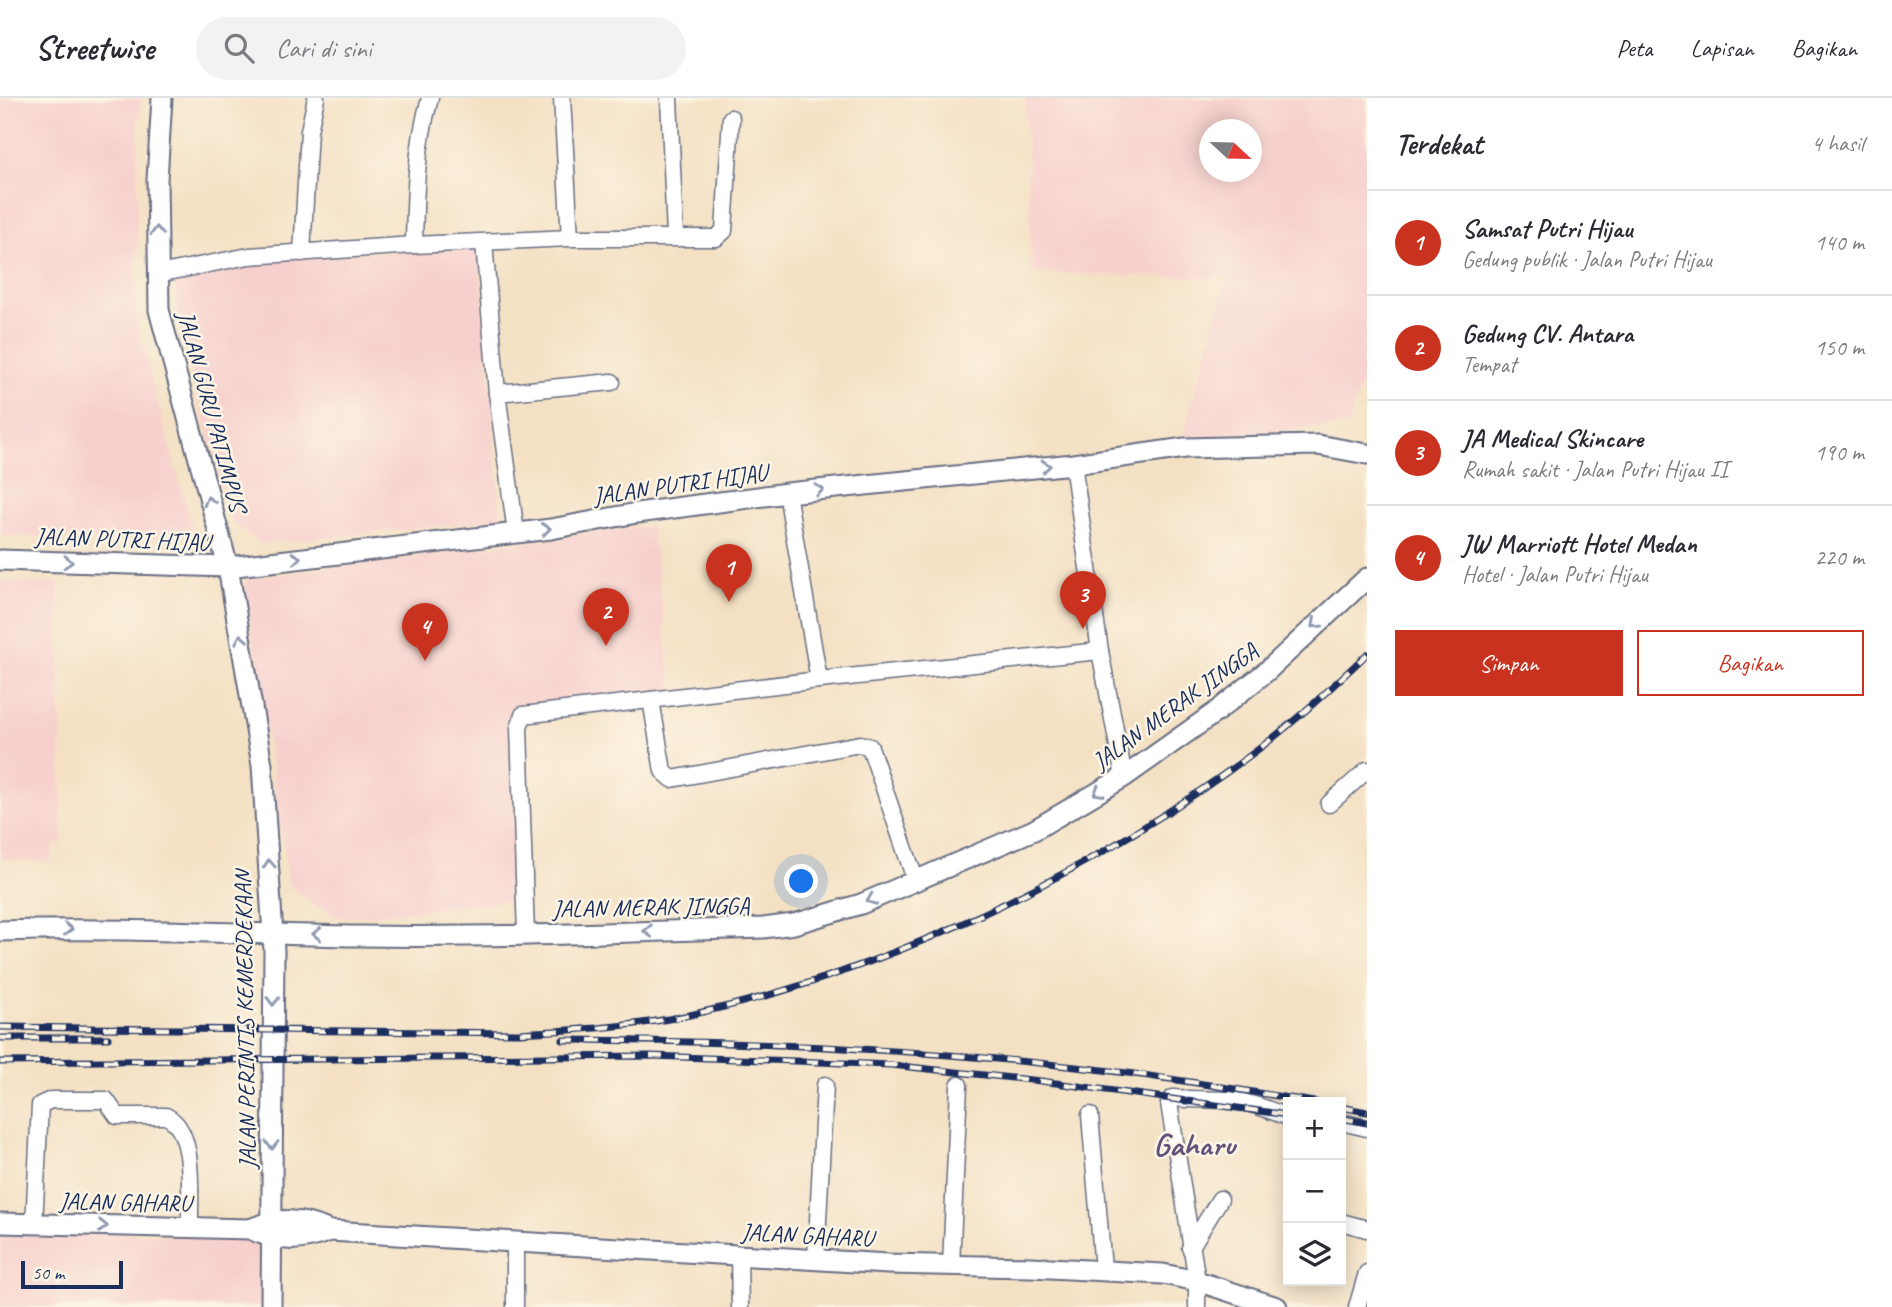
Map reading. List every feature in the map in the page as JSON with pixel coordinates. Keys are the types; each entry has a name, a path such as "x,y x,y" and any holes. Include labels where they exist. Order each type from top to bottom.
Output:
{"main road":[{"name":"JALAN GURU PATIMPUS","path":"162,98 156,180 159,310 228,567"},
{"name":"JALAN PUTRI HIJAU","path":"0,560 228,567 516,533 787,493 1073,464 1203,446 1318,446 1367,454"},
{"name":"JALAN PERINTIS KEMERDEKAAN","path":"228,567 262,765 273,932 271,1307"},
{"name":"JALAN MERAK JINGGA","path":"0,931 273,932 361,936 773,927 861,904 1034,830 1124,777 1268,671 1367,578"},
{"name":"JALAN GAHARU","path":"0,1223 271,1230 312,1223 330,1231 515,1243 951,1266 1102,1269 1163,1274 1197,1281 1277,1307"}],"street":[{"path":"302,253 309,131 316,98"},
{"path":"414,245 416,166 420,133 430,98"},
{"path":"562,98 570,238"},
{"path":"669,98 675,236"},
{"path":"158,274 248,256 414,245 570,238 675,236 716,239 724,231 731,118"},
{"path":"484,243 497,393 516,533"},
{"path":"497,393 612,382"},
{"path":"1073,464 1083,513 1100,651 1124,777"},
{"path":"787,493 819,680"},
{"path":"526,934 520,719 530,712 1100,651"},
{"path":"651,700 663,771 673,779 860,744 870,747 916,882"},
{"path":"1329,804 1363,778"},
{"path":"816,1259 825,1085"},
{"path":"951,1266 959,1085"},
{"path":"34,1225 40,1105 51,1100 106,1100 110,1101 117,1116 166,1116 183,1130 188,1161 190,1227"},
{"path":"1197,1307 1197,1281 1170,1100 1228,1100 1262,1107 1283,1115"},
{"path":"1090,1115 1102,1269"},
{"path":"1346,1123 1367,1128"},
{"path":"1190,1248 1220,1199"},
{"path":"1345,1223 1367,1228"},
{"path":"515,1243 515,1307"},
{"path":"739,1256 740,1307"},
{"path":"1357,1307 1367,1273"}],"shaded area":[{"path":"0,98 142,98 138,117 136,322 191,525 180,539 0,536"},
{"path":"1025,98 1367,98 1367,363 1348,425 1182,439 1227,278 1032,273"},
{"path":"478,247 501,520 260,544 231,522 179,324 174,276 254,258"},
{"path":"651,525 673,695 509,715 518,900 342,918 311,903 289,885 244,579"},
{"path":"0,582 59,583 62,844 53,844 51,862 0,859"},
{"path":"0,1226 271,1240 271,1307 0,1307"}],"railway":[{"path":"0,1027 517,1033 647,1022 690,1015 765,996 839,973 986,912 1127,837 1256,751 1299,717 1367,654"},
{"path":"0,1038 108,1038"},
{"path":"563,1040 759,1044 955,1055 1143,1075 1283,1097"},
{"path":"0,1062 650,1056 795,1061 891,1065 1041,1081 1283,1114"},
{"path":"1346,1108 1367,1112"},
{"path":"1346,1119 1367,1123"}],"place":[{"name":"Samsat Putri Hijau","path":"729,602"},
{"name":"JA Medical Skincare","path":"1083,629"},
{"name":"Gedung CV. Antara","path":"606,646"},
{"name":"JW Marriott Hotel Medan","path":"425,661"}],"district":[{"name":"Gaharu","path":"1194,1144"}]}
